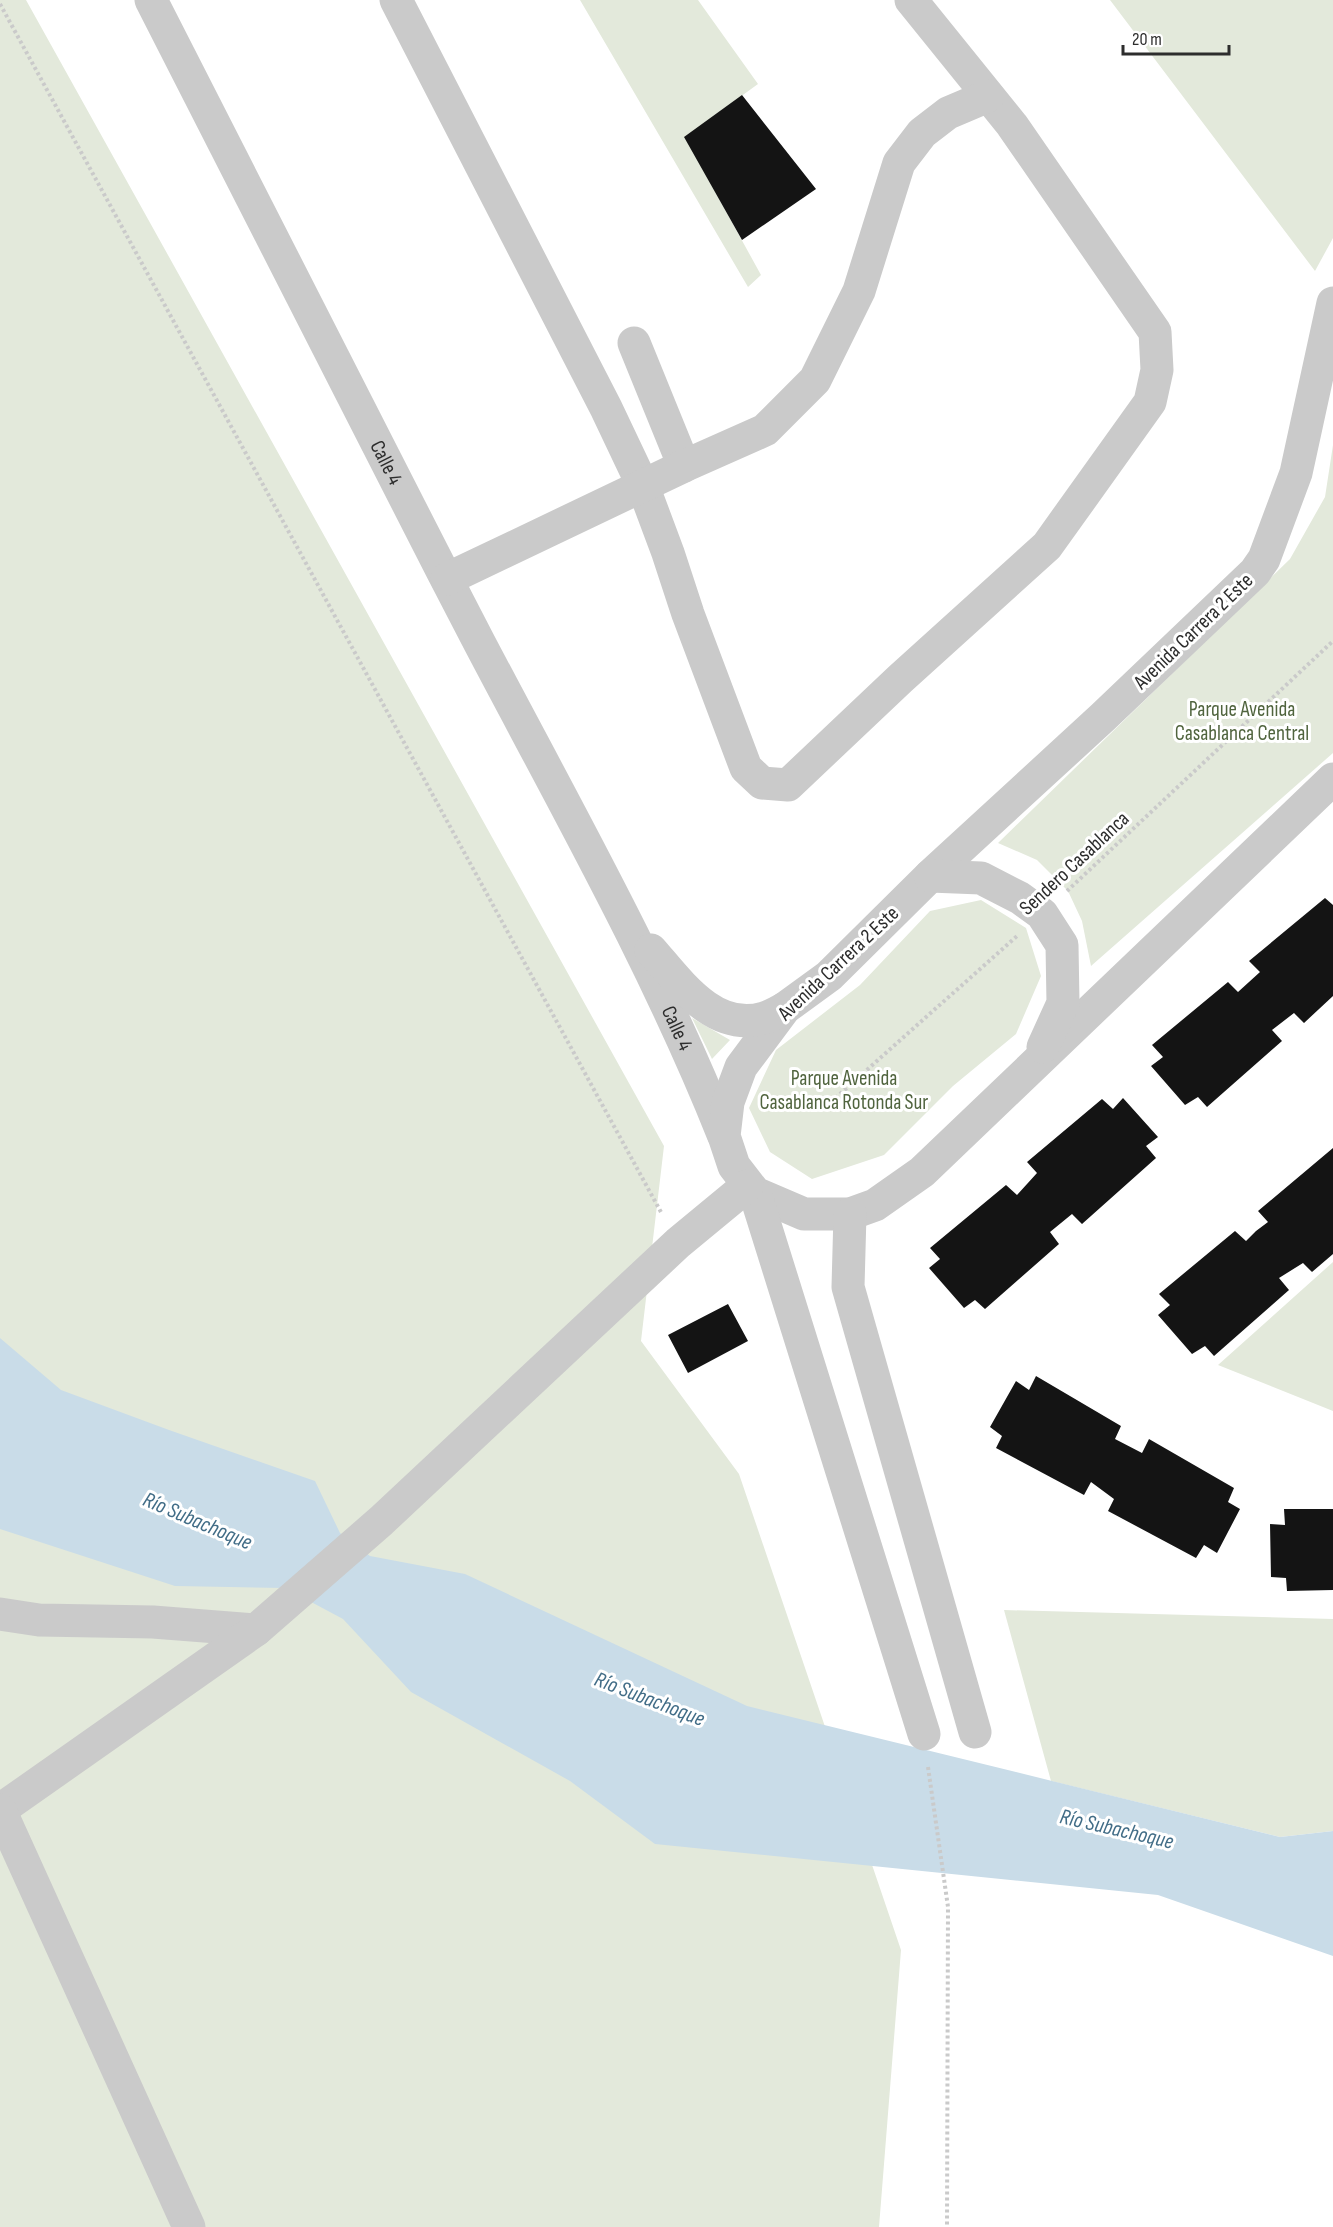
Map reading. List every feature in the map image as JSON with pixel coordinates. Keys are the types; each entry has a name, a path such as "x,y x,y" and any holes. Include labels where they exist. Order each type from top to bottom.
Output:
{"street":[{"name":"Calle 4","path":"151,0 625,922 702,1082 724,1136"},
{"path":"396,0 606,408 643,486 746,768 762,783 788,785 900,679 1047,546 1150,402 1157,370 1155,332 1012,125 911,0"},
{"path":"447,579 765,430 814,380 860,291 899,163 922,133 939,119 988,96"},
{"name":"Avenida Carrera 2 Este","path":"924,1734 751,1190 734,1166 724,1136 728,1101 741,1067 785,1008 829,976 930,876 1103,717 1255,572 1264,559 1296,473 1333,303"},
{"path":"634,343 684,466"},
{"path":"189,2227 0,1810 265,1623 381,1521 678,1243 751,1190 804,1214 850,1214 875,1205 922,1172 1036,1062 1330,789"},
{"path":"930,876 981,878 1020,898 1042,914 1062,945 1063,1003 1036,1062"},
{"name":"Calle 4","path":"625,922 696,1001 716,1013 739,1021 762,1018 785,1008"},
{"path":"850,1214 848,1287 975,1732"},
{"path":"0,1614 39,1620 265,1623"}],"path":[{"path":"0,4 678,1243"},
{"name":"Sendero Casablanca","path":"831,1101 1042,914 1333,641"},
{"path":"924,1734 948,1907 947,2227"}],"green space":[{"path":"0,0 26,0 664,1146 641,1341 739,1474 901,1950 879,2227 0,2227"},
{"path":"580,0 698,0 758,84 685,137 761,275 748,287"},
{"path":"1110,0 1333,0 1333,238 1315,271"},
{"name":"Parque Avenida Casablanca Central","path":"1333,445 1333,753 1091,966 1082,921 1068,891 1037,860 998,843 1290,559 1325,497"},
{"name":"Parque Avenida Casablanca Rotonda Sur","path":"981,900 1026,928 1041,976 1016,1034 953,1086 884,1155 812,1179 770,1152 749,1108 776,1050 860,985 930,911"},
{"path":"692,1018 730,1040 712,1059"},
{"path":"1333,1262 1333,1411 1218,1365"},
{"path":"1004,1610 1333,1619 1333,1831 1280,1837 1051,1781"}],"water":[{"name":"Río Subachoque","path":"0,1338 61,1390 315,1481 340,1533 370,1556 465,1574 747,1706 1280,1837 1333,1831 1333,1956 1158,1895 655,1844 570,1781 411,1692 343,1619 285,1588 175,1586 0,1529"}],"building":[{"path":"742,95 816,189 742,240 684,137"},
{"path":"1325,898 1333,905 1333,996 1304,1023 1294,1013 1272,1030 1282,1041 1207,1107 1198,1097 1185,1105 1151,1066 1163,1057 1152,1045 1228,982 1238,992 1260,972 1249,961"},
{"path":"1123,1098 1158,1137 1146,1146 1156,1158 1082,1224 1072,1214 1050,1232 1059,1244 985,1309 975,1300 964,1308 929,1268 940,1259 930,1248 1006,1185 1017,1195 1037,1173 1027,1162 1102,1099 1113,1109"},
{"path":"1333,1148 1333,1254 1312,1272 1303,1263 1279,1278 1289,1290 1214,1356 1205,1346 1192,1354 1158,1315 1170,1305 1159,1294 1235,1231 1246,1241 1268,1222 1258,1211"},
{"path":"728,1304 748,1341 688,1373 668,1335"},
{"path":"1036,1376 1121,1426 1115,1439 1142,1453 1149,1439 1234,1488 1228,1502 1240,1509 1217,1553 1204,1545 1196,1558 1108,1511 1114,1499 1091,1482 1084,1495 996,1448 1002,1436 990,1427 1016,1381 1029,1390"},
{"path":"1284,1509 1333,1509 1333,1590 1287,1591 1286,1578 1271,1577 1270,1524 1285,1525"}]}
